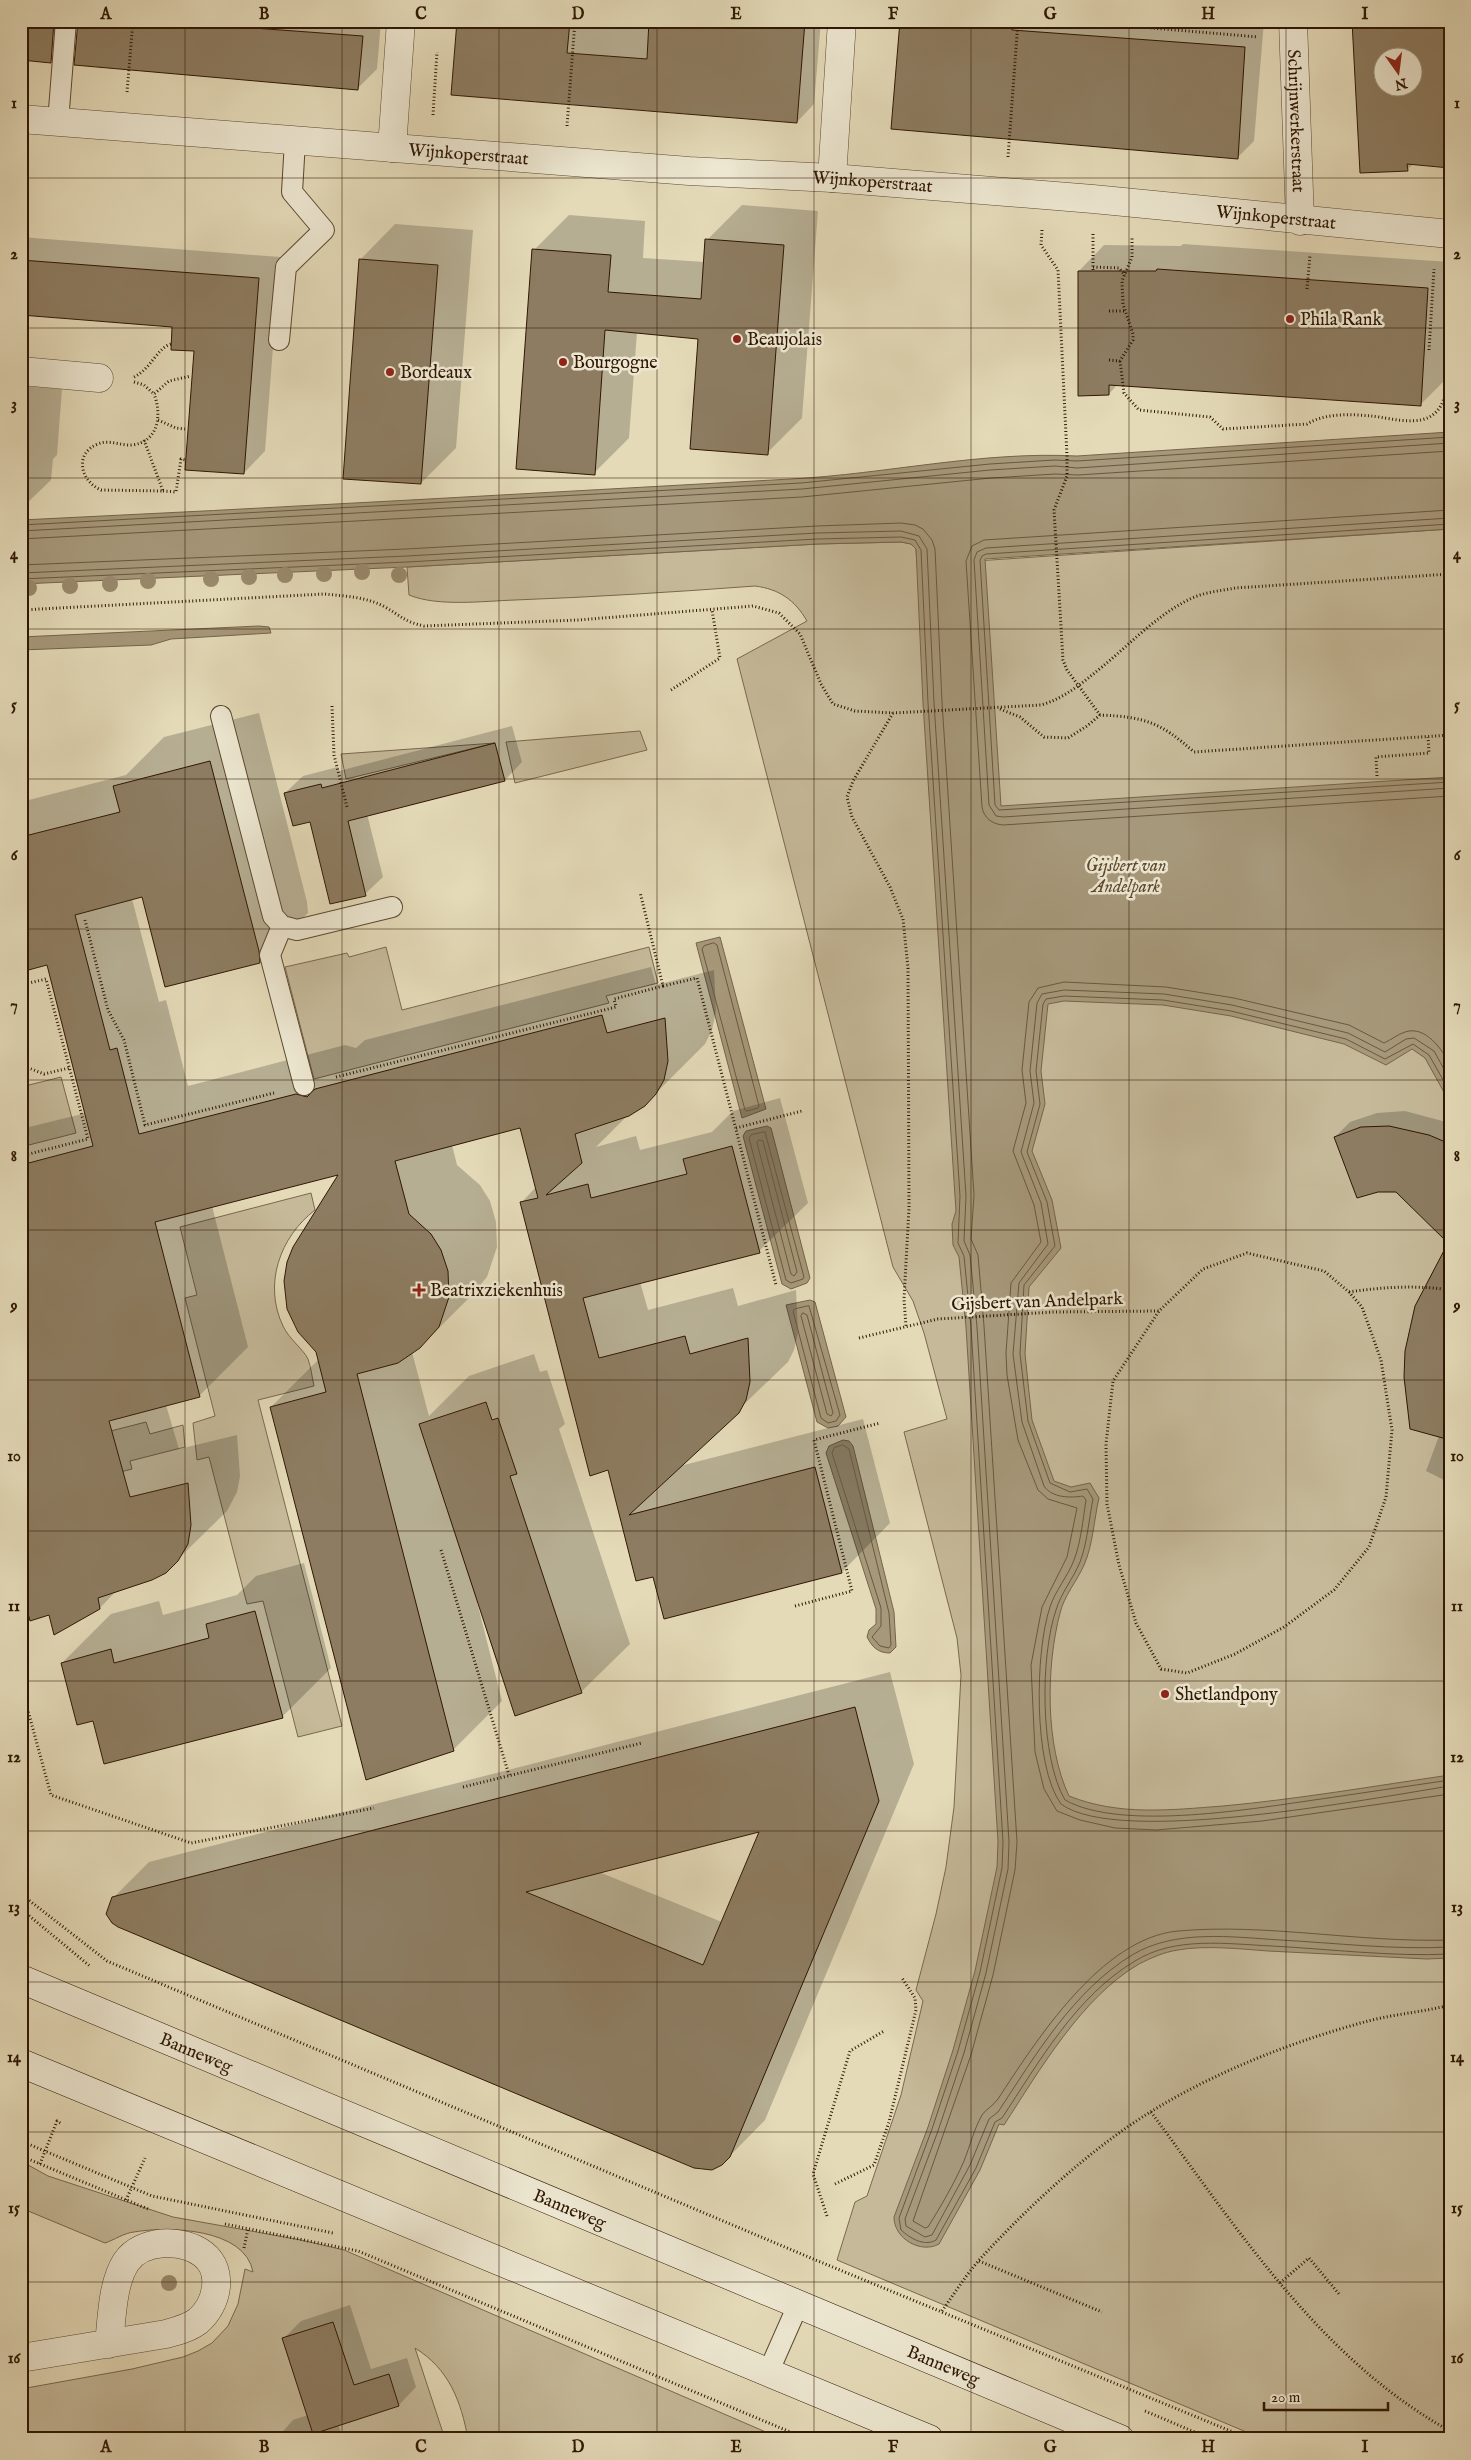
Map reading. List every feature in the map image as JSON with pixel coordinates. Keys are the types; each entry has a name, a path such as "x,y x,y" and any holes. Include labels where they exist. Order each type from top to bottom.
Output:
{"main road":[{"path":"392,148 402,21"},
{"path":"832,178 842,21"},
{"name":"Schrijnwerkerstraat","path":"1293,30 1300,221"},
{"name":"Wijnkoperstraat","path":"21,119 564,162 689,171 832,178 1133,202 1300,221 1443,234"},
{"path":"21,371 107,379"},
{"name":"Banneweg","path":"21,1979 1120,2439"},
{"path":"21,2063 929,2439"},
{"path":"21,2358 108,2344"}],"lane":[{"path":"58,122 66,21"},
{"path":"278,340 286,267 324,230 292,192 295,141"},
{"path":"221,716 273,916 282,926 297,930 392,907"},
{"path":"282,926 270,955 304,1085"},
{"path":"768,2373 798,2305"}],"path":[{"path":"124,127 133,21"},
{"path":"564,162 575,21"},
{"path":"1005,192 1018,21"},
{"path":"1070,21 1293,30"},
{"path":"431,151 437,51"},
{"path":"1042,195 1041,245 1058,270 1067,456 1067,476 1054,510 1063,660 1067,670 1100,715"},
{"path":"1133,202 1132,257 1122,282 1125,311 1133,334 1133,340 1120,361 1124,393 1139,410 1210,417 1223,429 1307,424 1326,417 1340,415 1372,416 1412,422 1431,415 1442,403 1446,391 1450,344"},
{"path":"1428,350 1443,234"},
{"path":"1093,267 1119,268 1125,275"},
{"path":"1109,311 1125,311"},
{"path":"107,379 132,378 143,373 158,354 167,345 171,344"},
{"path":"1109,360 1120,361"},
{"path":"154,394 169,381 191,376"},
{"path":"107,379 144,385 154,394 160,412 158,424 144,440 132,445 102,442 95,445 84,455 83,471 86,479 92,486 101,490 176,492 181,459 186,460"},
{"path":"158,420 176,428 185,429"},
{"path":"144,440 163,491"},
{"path":"21,610 324,594 368,600 385,607 406,622 424,626 578,620 753,606 779,613 800,634 821,684 833,704 855,711 893,713 1041,705 1058,700 1079,686 1168,612 1191,598 1212,592 1235,588 1450,574"},
{"path":"671,690 720,658 712,610"},
{"path":"332,706 334,755 347,807"},
{"path":"997,708 1020,717 1044,737 1068,738 1100,715 1126,716 1154,722 1171,732 1194,752 1450,736"},
{"path":"893,713 853,781 847,797 852,817 890,887 903,919 908,968 909,1208 904,1299 906,1326"},
{"path":"1377,776 1376,757 1429,753 1428,737"},
{"path":"640,892 663,986"},
{"path":"84,920 108,1010 124,1040 145,1125 616,1007 614,998 697,978 776,1285"},
{"path":"21,985 46,979 88,1139 21,1156"},
{"path":"21,1065 44,1074 69,1068"},
{"path":"736,1128 802,1111"},
{"path":"1247,1253 1324,1271 1349,1292 1362,1307 1381,1360 1392,1430 1386,1497 1369,1547 1334,1590 1284,1627 1235,1654 1187,1673 1161,1669 1136,1623 1119,1565 1107,1504 1106,1444 1113,1380 1159,1311 1203,1270 1247,1253"},
{"path":"1349,1292 1384,1287 1426,1287 1450,1290"},
{"name":"Gijsbert van Andelpark","path":"859,1338 938,1319 1054,1312 1159,1311"},
{"path":"795,1606 852,1591 814,1440 880,1423"},
{"path":"441,1550 509,1775"},
{"path":"21,1685 51,1795 191,1843 374,1808"},
{"path":"463,1787 642,1743"},
{"path":"21,1894 107,1961 1250,2439"},
{"path":"835,2184 874,2165 889,2122 916,2010 915,1998 902,1978"},
{"path":"942,2311 979,2261 1026,2213 1074,2170 1122,2131 1151,2112 1218,2076 1313,2038 1369,2021 1450,2005"},
{"path":"827,2216 814,2174 830,2113 850,2051 884,2031"},
{"path":"1151,2112 1206,2188 1280,2283 1342,2351 1377,2383 1419,2414 1450,2431"},
{"path":"40,2164 57,2121 62,2124"},
{"path":"21,2141 152,2196 337,2234"},
{"path":"21,2156 126,2200 156,2210"},
{"path":"126,2200 145,2158"},
{"path":"220,2224 358,2251 807,2439"},
{"path":"1280,2283 1309,2258 1340,2294"},
{"path":"979,2261 1102,2312"}],"green space":[{"name":"Gijsbert van Andelpark","path":"1450,529 1450,2439 1263,2439 837,2260 855,2202 867,2196 901,2095 923,2001 916,1990 946,1867 954,1807 961,1675 957,1638 904,1432 947,1419 924,1333 913,1301 893,1267 737,659 807,621 792,601 772,590 755,586 475,602 433,601 409,595 407,567 818,544 901,542 911,544 916,549 917,565"},
{"path":"640,731 647,750 515,783 506,742"},
{"path":"495,743 346,779 341,754"},
{"path":"386,947 402,1010 649,947 658,983 606,996 609,1003 314,1079 285,967 347,953 349,957"},
{"path":"61,1077 76,1133 21,1147 21,1087"},
{"path":"311,1193 315,1210 292,1234 284,1247 278,1262 275,1294 277,1310 283,1326 308,1359 314,1386 258,1400 342,1726 298,1737 263,1601 247,1604 209,1457 197,1460 193,1423 215,1416 185,1298 197,1295 180,1227"},
{"path":"146,1422 150,1434 183,1425 185,1447 130,1461 132,1469 46,1491 36,1450"},
{"path":"21,2161 48,2176 173,2217 301,2240 344,2250 782,2439 468,2439 462,2412 452,2387 437,2366 415,2348 445,2439 21,2439 21,2389 132,2369 183,2357 198,2351 212,2343 228,2326 238,2304 245,2269 253,2272 247,2257 236,2246 221,2238 203,2233 184,2230 149,2230 127,2234 105,2243 21,2208"}],"water":[{"path":"1450,432 1450,529 985,559 1001,806 1450,777 1450,1103 1425,1058 1412,1049 1386,1065 1344,1044 1231,1016 1163,1005 1064,1001 1048,1004 1041,1071 1045,1104 1032,1151 1052,1200 1061,1248 1029,1287 1025,1354 1032,1420 1054,1481 1071,1487 1090,1483 1099,1498 1089,1549 1084,1565 1062,1607 1055,1634 1052,1657 1050,1706 1052,1730 1061,1776 1069,1796 1107,1807 1145,1810 1184,1809 1280,1800 1450,1775 1450,1958 1427,1959 1200,1948 1168,1952 1139,1964 1118,1978 1080,2015 1047,2059 1004,2125 999,2124 980,2170 939,2244 932,2247 917,2246 903,2238 895,2225 894,2217 928,2127 953,2050 975,1971 997,1867 998,1842 966,1327 959,1257 953,1245 952,1224 956,1211 923,703 916,549 911,544 901,542 818,544 407,567 21,584 21,520 791,479 1005,457 1077,456"},
{"path":"269,627 271,633 171,639 151,645 21,650 21,637"},
{"path":"720,937 766,1109 742,1118 696,943"},
{"path":"767,1126 771,1128 810,1278 807,1283 791,1289 782,1284 743,1136 746,1131"},
{"path":"810,1300 815,1302 846,1417 838,1426 828,1428 817,1422 786,1305"},
{"path":"843,1440 849,1441 853,1446 894,1612 896,1647 890,1653 876,1649 867,1637 869,1630 876,1624 876,1609 826,1453 829,1446"}],"building":[{"path":"21,21 54,21 51,63 21,60"},
{"path":"78,21 157,21 363,36 358,90 74,65"},
{"path":"457,21 570,21 567,53 647,59 649,21 805,21 797,123 451,95"},
{"path":"900,21 954,21 1012,27 1012,30 1245,47 1238,159 891,129"},
{"path":"1352,21 1450,21 1450,168 1407,164 1408,171 1360,173"},
{"path":"705,239 784,245 768,455 690,449 698,339 605,330 595,475 516,469 532,249 611,255 608,292 701,299"},
{"name":"Bordeaux","path":"359,259 438,265 421,484 343,479"},
{"path":"21,260 259,278 244,474 185,470 194,351 171,350 172,327 21,315"},
{"name":"Phila Rank","path":"1157,269 1428,288 1421,406 1109,385 1109,395 1078,396 1078,271 1156,271"},
{"path":"495,743 505,781 348,821 366,896 330,904 310,822 293,826 284,793 321,784 322,788"},
{"path":"210,761 259,951 260,963 165,987 142,897 75,915 110,1050 117,1048 139,1134 296,1094 307,1097 315,1089 602,1015 607,1033 665,1018 668,1061 664,1080 656,1094 645,1106 629,1116 575,1134 582,1163 546,1195 588,1184 591,1198 687,1174 683,1159 732,1146 760,1253 583,1298 599,1358 685,1336 690,1354 748,1338 750,1382 746,1400 739,1413 629,1515 815,1467 842,1573 664,1619 653,1577 636,1581 608,1470 590,1476 520,1202 538,1198 520,1128 395,1161 409,1214 431,1234 441,1250 448,1271 449,1297 439,1327 420,1348 398,1363 357,1374 454,1751 366,1780 270,1407 326,1392 316,1352 298,1332 287,1309 284,1281 287,1262 293,1247 338,1175 155,1222 200,1397 109,1421 130,1497 188,1483 191,1525 188,1544 178,1561 166,1573 152,1580 98,1598 100,1609 54,1635 49,1615 30,1621 21,1585 21,1165 93,1146 47,965 21,972 21,837 120,812 113,786"},
{"path":"1389,1126 1429,1135 1450,1144 1450,1440 1410,1429 1404,1377 1405,1351 1415,1306 1448,1243 1396,1192 1378,1192 1357,1198 1334,1137 1361,1127"},
{"path":"486,1402 492,1420 498,1418 517,1474 510,1476 582,1693 515,1716 419,1424"},
{"path":"255,1611 283,1718 104,1764 93,1721 77,1725 61,1663 111,1649 114,1663 209,1638 206,1624"},
{"path":"855,1707 879,1801 730,2157 722,2165 712,2170 694,2168 118,1927 112,1923 106,1914 112,1897","holes":["759,1832 703,1965 526,1892"]},
{"path":"333,2322 354,2385 389,2374 399,2406 313,2434 282,2338"}],"place":[{"name":"Phila Rank","path":"1290,319"},
{"name":"Beaujolais","path":"737,339"},
{"name":"Bourgogne","path":"563,362"},
{"name":"Bordeaux","path":"390,372"},
{"name":"Beatrixziekenhuis","path":"419,1290"},
{"name":"Shetlandpony","path":"1165,1694"}]}
